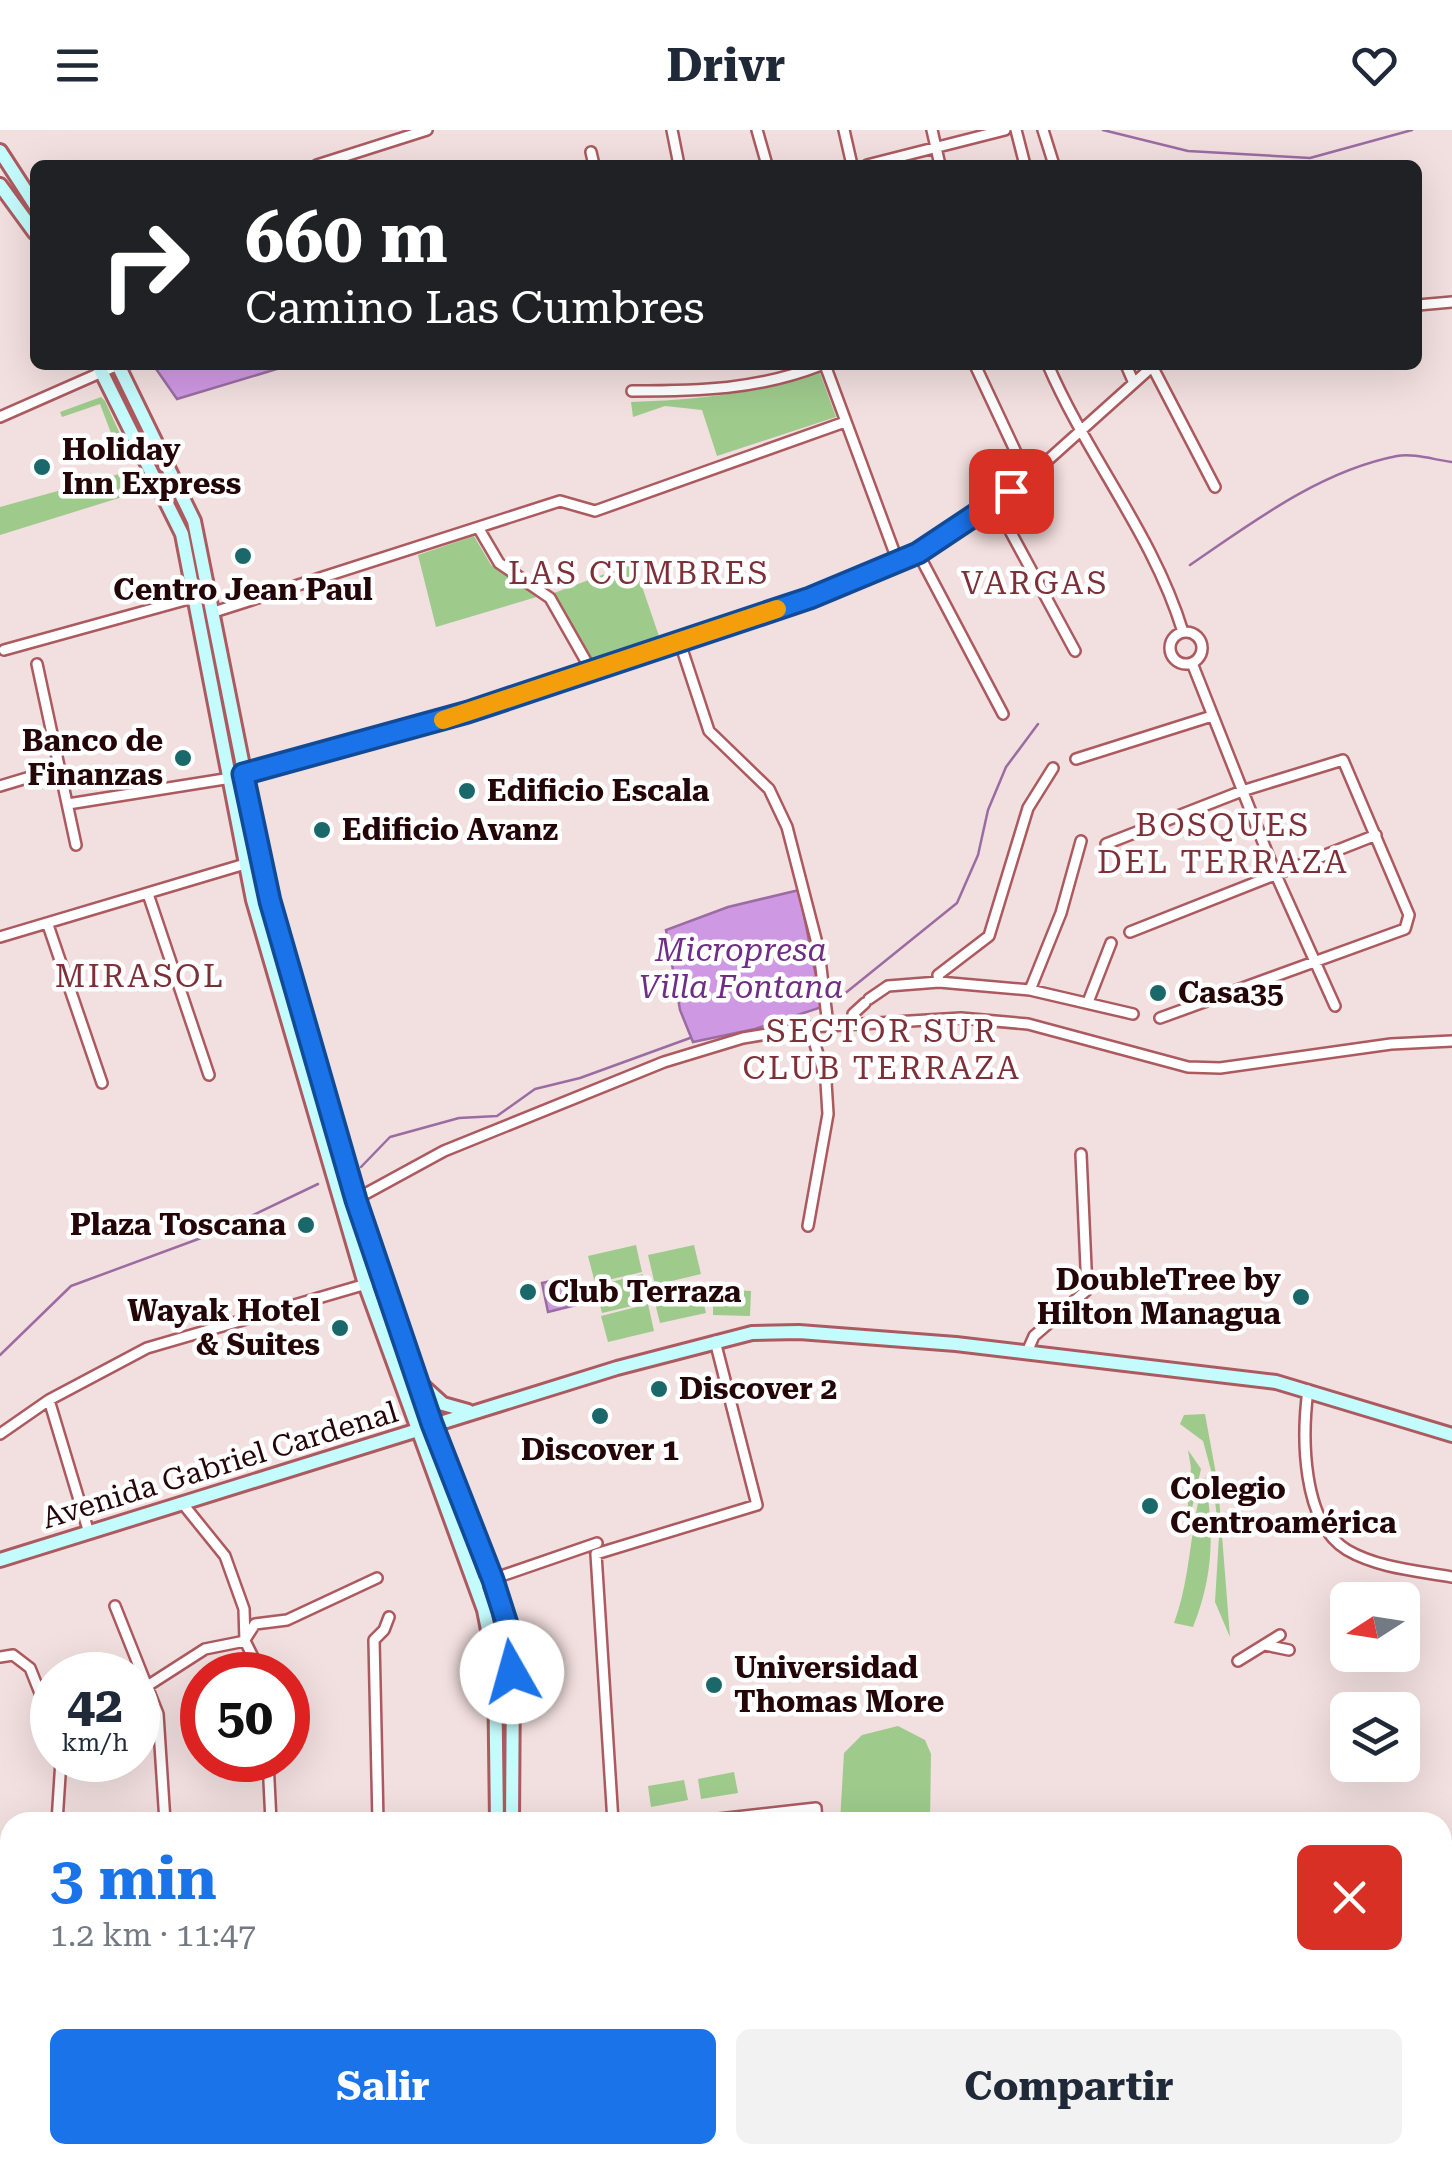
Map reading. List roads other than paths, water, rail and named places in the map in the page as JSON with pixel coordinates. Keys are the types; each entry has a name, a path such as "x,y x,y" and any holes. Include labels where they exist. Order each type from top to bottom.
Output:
{"main road":[{"path":"0,151 30,197"},
{"path":"0,185 30,226"},
{"path":"100,370 170,507 188,554 214,685 222,704 260,867 356,1200 414,1375 493,1580 512,1658 512,1812"},
{"path":"120,370 189,508 224,666 245,864 365,1284 475,1585 495,1665 497,1812"},
{"path":"189,508 202,588 196,597"},
{"path":"196,597 205,603 224,666"},
{"path":"318,1122 345,1193 356,1200"},
{"path":"350,1234 356,1200"},
{"name":"Avenida Gabriel Cardenal","path":"0,1560 470,1412 715,1340 799,1332 1027,1352 1308,1390 1452,1435"},
{"path":"414,1375 444,1404 470,1412"}],"street":[{"path":"333,160 426,130"},
{"path":"672,130 678,160"},
{"path":"757,130 766,160"},
{"path":"844,130 851,160"},
{"path":"932,130 939,160"},
{"path":"887,160 1005,130"},
{"path":"1016,130 1023,160"},
{"path":"1043,130 1052,160"},
{"path":"591,152 593,160"},
{"path":"1422,305 1452,302"},
{"path":"0,417 100,370"},
{"path":"632,391 720,392 777,382 809,370"},
{"path":"825,370 898,562"},
{"path":"977,370 1028,478"},
{"path":"1050,370 1078,432 1120,492 1168,582 1183,632"},
{"path":"1128,370 1133,381"},
{"path":"68,804 237,776 407,732 680,642 898,562 918,553 1028,478 1148,370"},
{"path":"1155,370 1215,487"},
{"path":"214,612 560,501 595,511 845,422"},
{"path":"995,503 1075,651"},
{"path":"479,528 498,563 550,598 591,670"},
{"path":"918,553 1003,714"},
{"path":"4,650 196,597"},
{"path":"1183,632 1200,639 1200,658 1192,664 1177,662 1169,648 1176,635 1183,632"},
{"path":"680,642 709,731 769,790 786,828 819,951 828,1025"},
{"path":"37,664 76,845"},
{"path":"1192,664 1276,875 1335,1006"},
{"path":"1076,760 1212,716"},
{"path":"1106,844 1242,791 1343,760 1410,922 1405,929 1317,963 1160,1018"},
{"path":"0,786 60,768"},
{"path":"939,982 938,975 989,936 1028,808 1053,768"},
{"path":"1130,932 1376,835"},
{"path":"1030,990 1061,913 1081,841"},
{"path":"0,937 245,864"},
{"path":"148,894 209,1074"},
{"path":"48,925 102,1083"},
{"path":"1088,1002 1111,943"},
{"path":"855,1023 853,1014 888,986 939,982 1030,990 1133,1014"},
{"path":"356,1200 444,1150 664,1062 730,1042 810,1027 961,1018 1028,1024 1204,1067 1390,1044 1452,1041"},
{"path":"808,1226 828,1114 826,1082 810,1027"},
{"path":"1027,1352 1034,1336 1087,1290 1080,1154"},
{"path":"0,1434 48,1400 147,1348 380,1280"},
{"path":"613,1812 596,1554 757,1505 715,1340"},
{"path":"1308,1390 1306,1445 1314,1494 1333,1537 1346,1549 1381,1563 1452,1577"},
{"path":"48,1400 89,1532"},
{"path":"183,1504 225,1556 244,1609 245,1640 251,1652"},
{"path":"475,1585 597,1543"},
{"path":"160,1678 206,1649 245,1640 255,1624 286,1620 378,1578"},
{"path":"114,1606 130,1652"},
{"path":"378,1812 374,1640 389,1617"},
{"path":"1238,1660 1280,1636"},
{"path":"1263,1645 1290,1650"},
{"path":"0,1657 13,1655 30,1668"},
{"path":"160,1731 164,1812"},
{"path":"57,1812 59,1782"},
{"path":"269,1782 271,1812"},
{"path":"781,1812 816,1808 816,1812"}],"water":[{"path":"157,370 273,370 177,399"},
{"name":"Micropresa Villa Fontana","path":"799,890 822,1007 755,1029 693,1042 680,1010 666,930 728,907"},
{"path":"574,1276 580,1304 548,1312 542,1283"}],"waterway":[{"path":"1103,130 1188,151 1310,158 1412,130"},
{"path":"1190,565 1288,500 1341,473 1404,455 1452,462"},
{"path":"825,995 843,995 957,903 978,855 988,810 1006,767 1038,724"},
{"path":"361,1167 390,1137 459,1118 497,1116 535,1089 580,1078 690,1038"},
{"path":"0,1355 71,1286 220,1231 318,1184"}],"place":[{"name":"Holiday Inn Express","path":"42,467"},
{"name":"Centro Jean Paul","path":"243,556"},
{"name":"Banco de Finanzas","path":"183,758"},
{"name":"Edificio Escala","path":"467,791"},
{"name":"Edificio Avanz","path":"322,830"},
{"name":"Casa35","path":"1158,993"},
{"name":"Plaza Toscana","path":"306,1225"},
{"name":"Club Terraza","path":"528,1292"},
{"name":"DoubleTree by Hilton Managua","path":"1301,1297"},
{"name":"Wayak Hotel & Suites","path":"340,1328"},
{"name":"Discover 2","path":"659,1389"},
{"name":"Discover 1","path":"600,1416"},
{"name":"Colegio Centroamérica","path":"1150,1506"},
{"name":"Universidad Thomas More","path":"714,1685"}],"district":[{"name":"LAS CUMBRES","path":"639,573"},
{"name":"VARGAS","path":"1035,583"},
{"name":"BOSQUES DEL TERRAZA","path":"1223,844"},
{"name":"MIRASOL","path":"140,976"},
{"name":"SECTOR SUR CLUB TERRAZA","path":"882,1050"}]}
